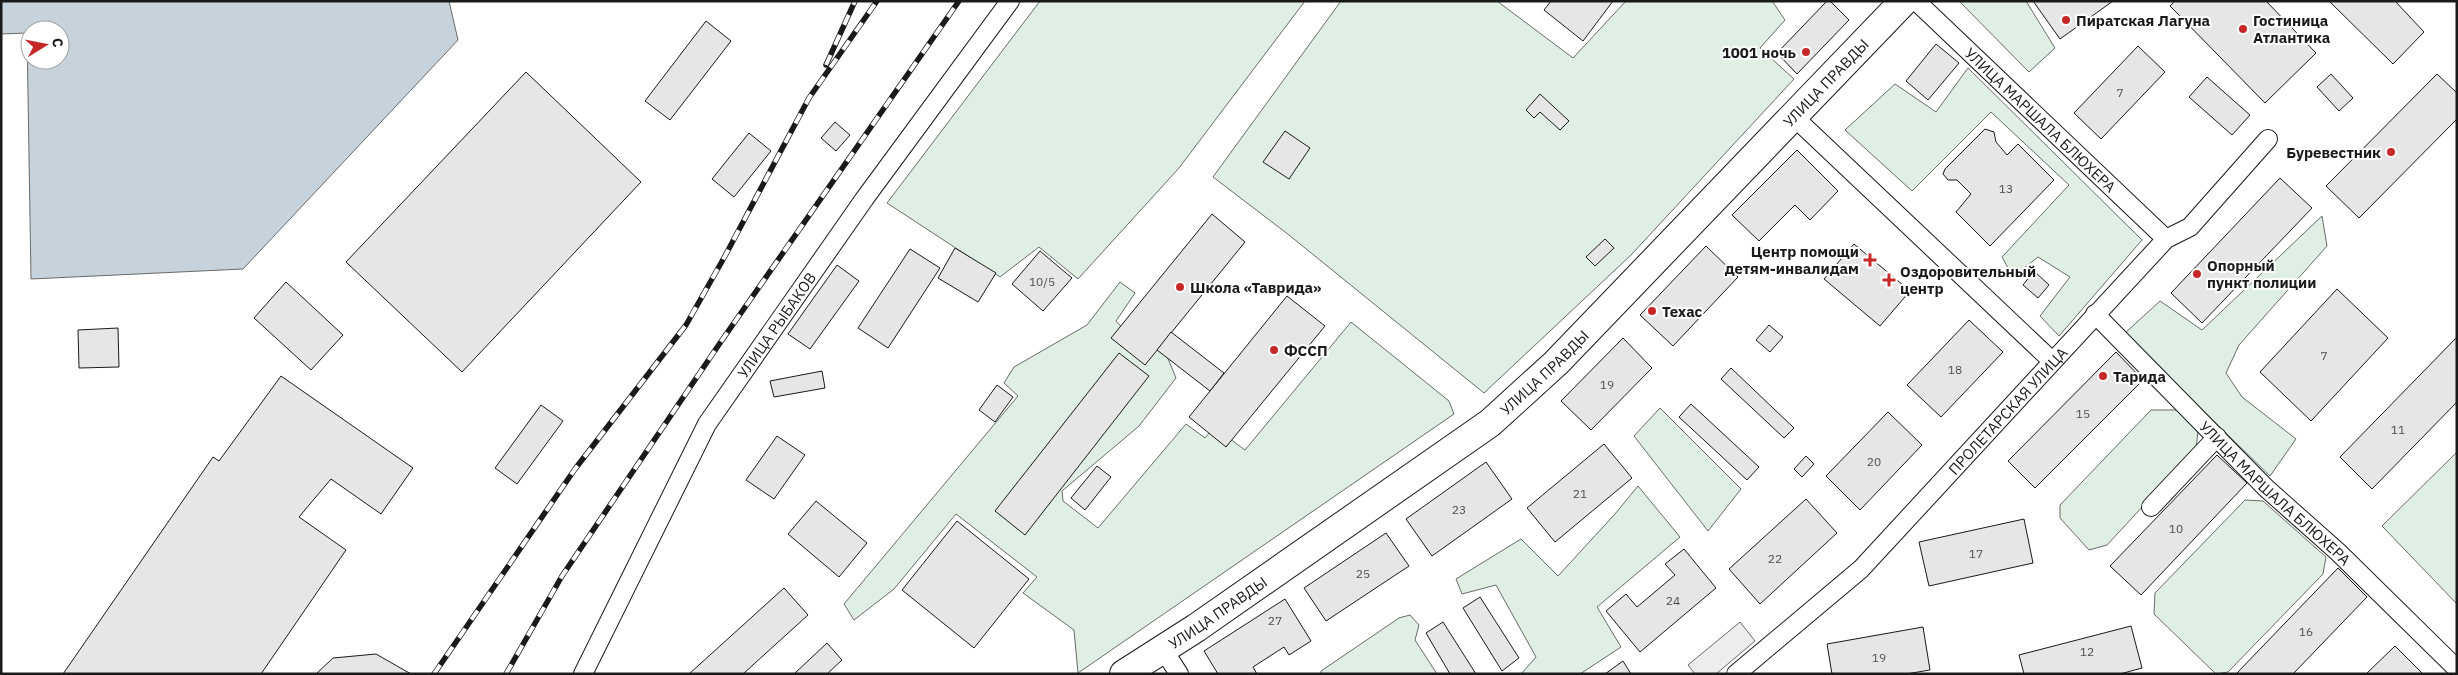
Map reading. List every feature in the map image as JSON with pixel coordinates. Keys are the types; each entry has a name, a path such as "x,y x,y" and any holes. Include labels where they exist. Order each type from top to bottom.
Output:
{"main road":[{"name":"УЛИЦА ПРАВДЫ","path":"1124,674 1490,423 1556,362 1904,1"}],"street":[{"name":"УЛИЦА РЫБАКОВ","path":"583,674 707,424 865,198 1010,1"},
{"name":"УЛИЦА МАРШАЛА БЛЮХЕРА","path":"1916,1 2166,239"},
{"path":"1793,116 2051,360"},
{"name":"ПРОЛЕТАРСКАЯ УЛИЦА","path":"1736,674 1861,569 2051,360 2166,239 2190,227 2268,140"},
{"name":"УЛИЦА МАРШАЛА БЛЮХЕРА","path":"2095,314 2266,488 2338,552 2457,669"},
{"path":"2151,507 2217,437"},
{"path":"1163,649 1179,674"}],"green space":[{"path":"1040,1 1305,1 1179,168 1078,279 1039,247 1000,277 887,203"},
{"path":"1341,1 1497,1 1573,58 1626,1 1772,1 1785,20 1760,48 1794,79 1631,255 1484,393 1289,235 1213,177"},
{"path":"1959,1 2026,1 2055,48 2029,72"},
{"path":"1968,68 2142,240 2059,336 2040,316 2070,277 2038,257 2013,277 2002,257 2069,185 1991,112 1912,191 1845,130 1895,84 1936,112"},
{"path":"2322,216 2327,246 2239,345 2226,373 2242,397 2296,439 2270,476 2124,334 2160,301 2202,330"},
{"path":"1120,282 1135,293 1116,321 1127,333 1164,349 1176,378 1139,426 1062,491 1063,501 1098,528 1186,424 1205,438 1214,427 1245,450 1351,322 1449,401 1454,414 1078,673 1074,630 1023,593 1037,577 956,514 894,589 854,620 844,604 1018,396 1004,383 1014,367 1087,325"},
{"path":"1660,408 1741,489 1708,531 1634,436"},
{"path":"2151,410 2177,410 2198,431 2196,449 2107,545 2089,550 2060,518 2060,505"},
{"path":"2457,452 2457,604 2382,526"},
{"path":"1638,486 1680,537 1597,607 1621,647 1580,674 1521,674 1536,657 1496,585 1462,594 1456,579 1521,539 1558,576"},
{"path":"2245,500 2263,501 2326,557 2323,574 2228,672 2216,674 2154,614 2155,593"},
{"path":"1410,615 1419,625 1415,640 1437,674 1321,674 1321,671 1399,618"}],"shaded area":[{"path":"1,1 449,1 458,40 243,269 31,279 28,70 70,70 70,20 20,20 20,33 1,34"},
{"path":"1740,622 1755,641 1716,674 1695,674 1688,665"}],"building":[{"path":"1551,1 1613,1 1583,41 1544,10"},
{"path":"1827,1 1830,1 1849,20 1797,74 1777,53"},
{"name":"Пиратская Лагуна","path":"2033,1 2113,1 2060,39"},
{"name":"Гостиница Атлантика","path":"2175,1 2266,1 2316,53 2265,103 2170,6"},
{"name":"Гостиница Атлантика","path":"2329,1 2395,1 2424,32 2393,64"},
{"path":"706,21 731,41 670,120 645,101"},
{"path":"1936,44 1959,63 1928,100 1906,81"},
{"path":"2138,46 2165,72 2101,139 2074,113"},
{"path":"526,72 641,182 462,372 346,262"},
{"path":"2331,74 2353,98 2339,111 2317,87"},
{"name":"Буревестник","path":"2437,74 2457,93 2457,119 2359,218 2326,186"},
{"path":"2207,77 2250,115 2232,135 2189,97"},
{"path":"1540,94 1569,121 1560,130 1540,112 1534,118 1526,110"},
{"path":"835,122 850,135 836,151 821,138"},
{"path":"1985,129 1994,132 1996,142 2007,155 2018,144 2054,180 1990,246 1956,212 1971,194 1957,180 1948,180 1943,174 1945,169"},
{"path":"1285,131 1310,148 1289,179 1263,162"},
{"path":"749,133 771,151 734,197 712,179"},
{"path":"1797,150 1838,191 1810,220 1795,205 1759,241 1732,215"},
{"path":"2280,178 2312,208 2202,323 2171,293"},
{"name":"Школа «Таврида»","path":"1212,214 1245,242 1145,365 1111,338"},
{"path":"1605,239 1614,248 1595,266 1586,257"},
{"path":"1854,244 1910,291 1880,326 1824,279"},
{"path":"1706,246 1738,277 1673,346 1640,315"},
{"path":"955,248 996,273 978,302 938,278"},
{"path":"910,249 940,268 888,348 858,328"},
{"path":"1040,251 1072,278 1043,311 1012,284"},
{"path":"837,265 859,281 810,349 788,334"},
{"path":"2034,271 2049,285 2038,298 2023,285"},
{"path":"286,282 343,335 311,370 254,318"},
{"path":"2337,289 2388,338 2311,421 2260,372"},
{"name":"ФССП","path":"1287,296 1325,326 1226,447 1189,417"},
{"path":"1969,320 2003,352 1941,417 1907,385"},
{"path":"1769,325 1783,337 1770,352 1756,340"},
{"path":"118,328 119,367 79,368 78,330"},
{"path":"1171,332 1224,373 1210,391 1157,350"},
{"path":"2457,337 2457,402 2372,489 2340,457"},
{"path":"1623,338 1652,368 1591,430 1561,401"},
{"path":"2116,352 2143,380 2035,488 2008,461"},
{"path":"1119,353 1149,376 1025,535 995,511"},
{"path":"1731,368 1794,428 1784,438 1721,379"},
{"path":"822,371 825,388 774,397 770,381"},
{"path":"281,376 413,468 381,514 331,479 299,517 346,550 261,674 63,674 213,457 219,461"},
{"path":"997,385 1013,397 995,422 979,410"},
{"path":"1691,404 1759,467 1747,480 1679,417"},
{"path":"541,405 563,421 517,484 495,468"},
{"path":"1888,412 1922,445 1860,510 1826,476"},
{"path":"777,436 805,455 774,499 746,480"},
{"path":"1604,444 1632,478 1555,542 1527,508"},
{"path":"2217,455 2247,483 2141,595 2110,566"},
{"path":"1806,456 1814,464 1802,477 1794,469"},
{"path":"1486,462 1512,499 1432,556 1406,519"},
{"path":"1097,466 1111,477 1085,510 1071,498"},
{"path":"1806,499 1837,533 1760,604 1729,569"},
{"path":"816,501 867,543 839,577 788,534"},
{"path":"2024,519 2033,563 1929,586 1919,542"},
{"path":"957,521 1029,579 974,648 902,590"},
{"path":"1386,533 1409,566 1326,621 1304,588"},
{"path":"1684,549 1716,588 1640,652 1606,611 1626,594 1637,607 1675,575 1665,564"},
{"path":"2338,568 2367,597 2293,674 2236,674"},
{"path":"784,588 808,615 743,674 689,674"},
{"path":"1480,597 1519,658 1502,671 1463,608"},
{"path":"1285,599 1311,641 1289,655 1284,647 1253,667 1257,674 1218,674 1204,651"},
{"path":"1443,622 1476,674 1450,674 1426,633"},
{"path":"2131,626 2142,668 2120,674 2024,674 2019,655"},
{"path":"1923,627 1930,670 1906,674 1832,674 1827,644"},
{"path":"827,643 842,660 827,674 794,674"},
{"path":"2395,646 2423,674 2366,674"},
{"path":"376,654 411,674 316,674 333,658"},
{"path":"1623,661 1631,674 1605,674"}],"railway":[{"path":"826,65 855,1"},
{"path":"434,674 575,469 686,325 809,98 877,1"},
{"path":"506,674 562,576 720,343 959,1"}],"place":[{"name":"Пиратская Лагуна","path":"2066,20"},
{"name":"Гостиница Атлантика","path":"2243,29"},
{"name":"1001 ночь","path":"1806,52"},
{"name":"Буревестник","path":"2391,152"},
{"name":"Центр помощи детям-инвалидам","path":"1870,260"},
{"name":"Опорный пункт полиции","path":"2197,274"},
{"name":"Оздоровительный центр","path":"1889,280"},
{"name":"Школа «Таврида»","path":"1180,287"},
{"name":"Техас","path":"1652,311"},
{"name":"ФССП","path":"1274,350"},
{"name":"Тарида","path":"2103,376"}]}
